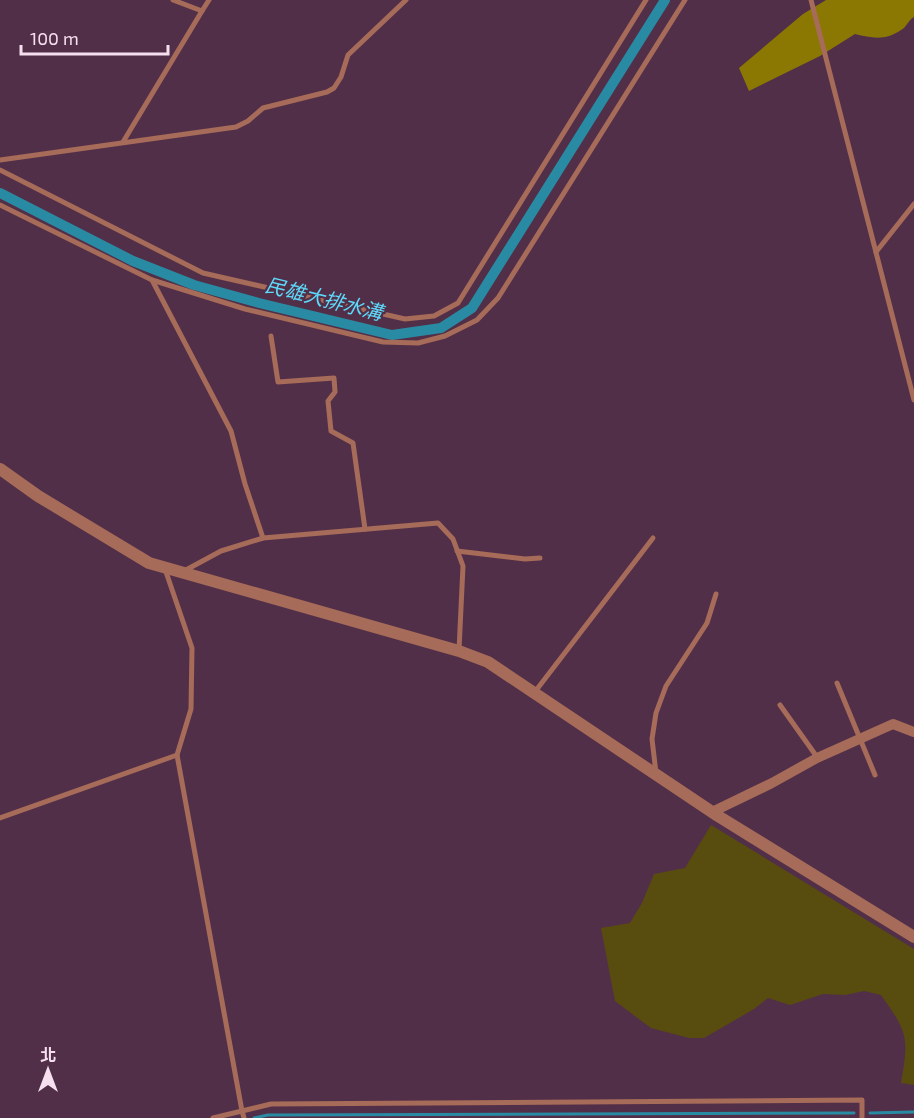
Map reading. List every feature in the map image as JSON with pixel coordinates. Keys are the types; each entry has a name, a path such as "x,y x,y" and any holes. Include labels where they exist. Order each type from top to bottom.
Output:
{"street":[{"path":"0,469 38,496 149,563 459,651 488,662 712,812 914,937"},
{"path":"712,812 817,758 893,724 914,732"}],"lane":[{"path":"173,0 202,10"},
{"path":"123,143 209,0"},
{"path":"0,160 236,127 248,121 263,108 327,92 338,82 348,55 405,0"},
{"path":"0,170 203,273 405,319 434,316 458,303 646,0"},
{"path":"0,205 152,280 244,309 383,342 418,344 445,336 477,320 498,298 685,0"},
{"path":"811,0 914,400"},
{"path":"876,252 914,204"},
{"path":"152,280 231,431 263,538"},
{"path":"271,336 278,382 334,378 335,392 328,401 331,431 353,442 365,529"},
{"path":"180,572 221,551 263,538 438,523 453,540 463,566 459,651"},
{"path":"534,693 653,538"},
{"path":"457,551 525,559 540,558"},
{"path":"165,568 192,648 191,709 177,755 244,1118"},
{"path":"657,775 652,739 656,713 666,686 707,622 716,594"},
{"path":"837,683 875,775"},
{"path":"780,705 817,758"},
{"path":"0,818 177,755"},
{"path":"213,1118 271,1104 862,1100 862,1118"}],"shaded area":[{"path":"826,0 914,0 914,17 903,29 889,36 873,37 855,34 820,56 749,91 739,68 803,14"},
{"path":"711,825 914,949 914,1085 901,1083 905,1055 904,1036 897,1018 881,995 864,991 845,995 823,994 790,1005 768,998 754,1009 704,1038 689,1038 651,1028 615,1001 601,928 630,923 642,903 654,874 685,868"}],"waterway":[{"name":"民雄大排水溝","path":"0,193 133,261 194,285 392,335 441,328 472,308 665,0"},
{"path":"870,1113 914,1112"},
{"path":"254,1118 268,1115 854,1113"}]}
